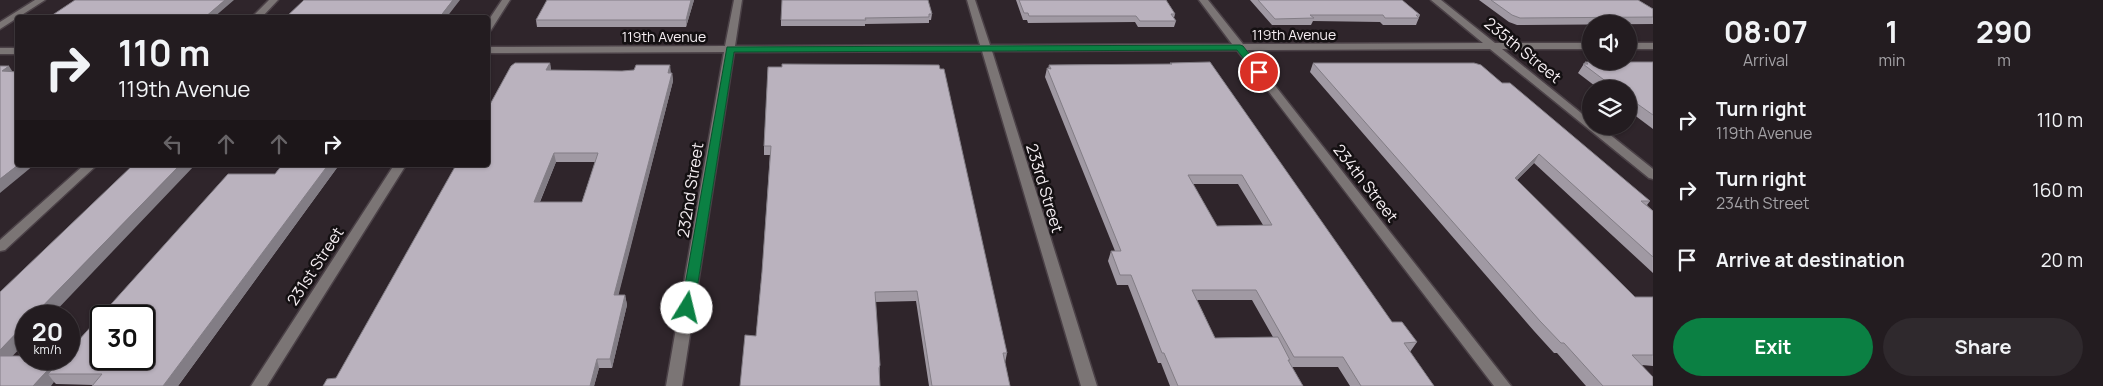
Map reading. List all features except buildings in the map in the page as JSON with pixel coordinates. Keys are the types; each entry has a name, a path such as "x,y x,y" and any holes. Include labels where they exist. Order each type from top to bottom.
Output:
{"street":[{"path":"17,15 41,0"},
{"path":"258,15 274,0"},
{"path":"490,25 506,0"},
{"name":"232nd Street","path":"674,386 738,0"},
{"name":"233rd Street","path":"971,0 1089,386"},
{"name":"234th Street","path":"1203,0 1503,386"},
{"name":"235th Street","path":"1435,0 1582,118"},
{"path":"0,26 15,16"},
{"name":"119th Avenue","path":"490,50 1582,46"},
{"path":"1637,46 1653,46"},
{"path":"0,51 15,51"},
{"name":"235th Street","path":"1603,135 1653,175"},
{"path":"0,247 89,167"},
{"name":"231st Street","path":"259,386 399,167"}],"route":[{"path":"687,308 730,49 1240,48 1259,72"}]}
